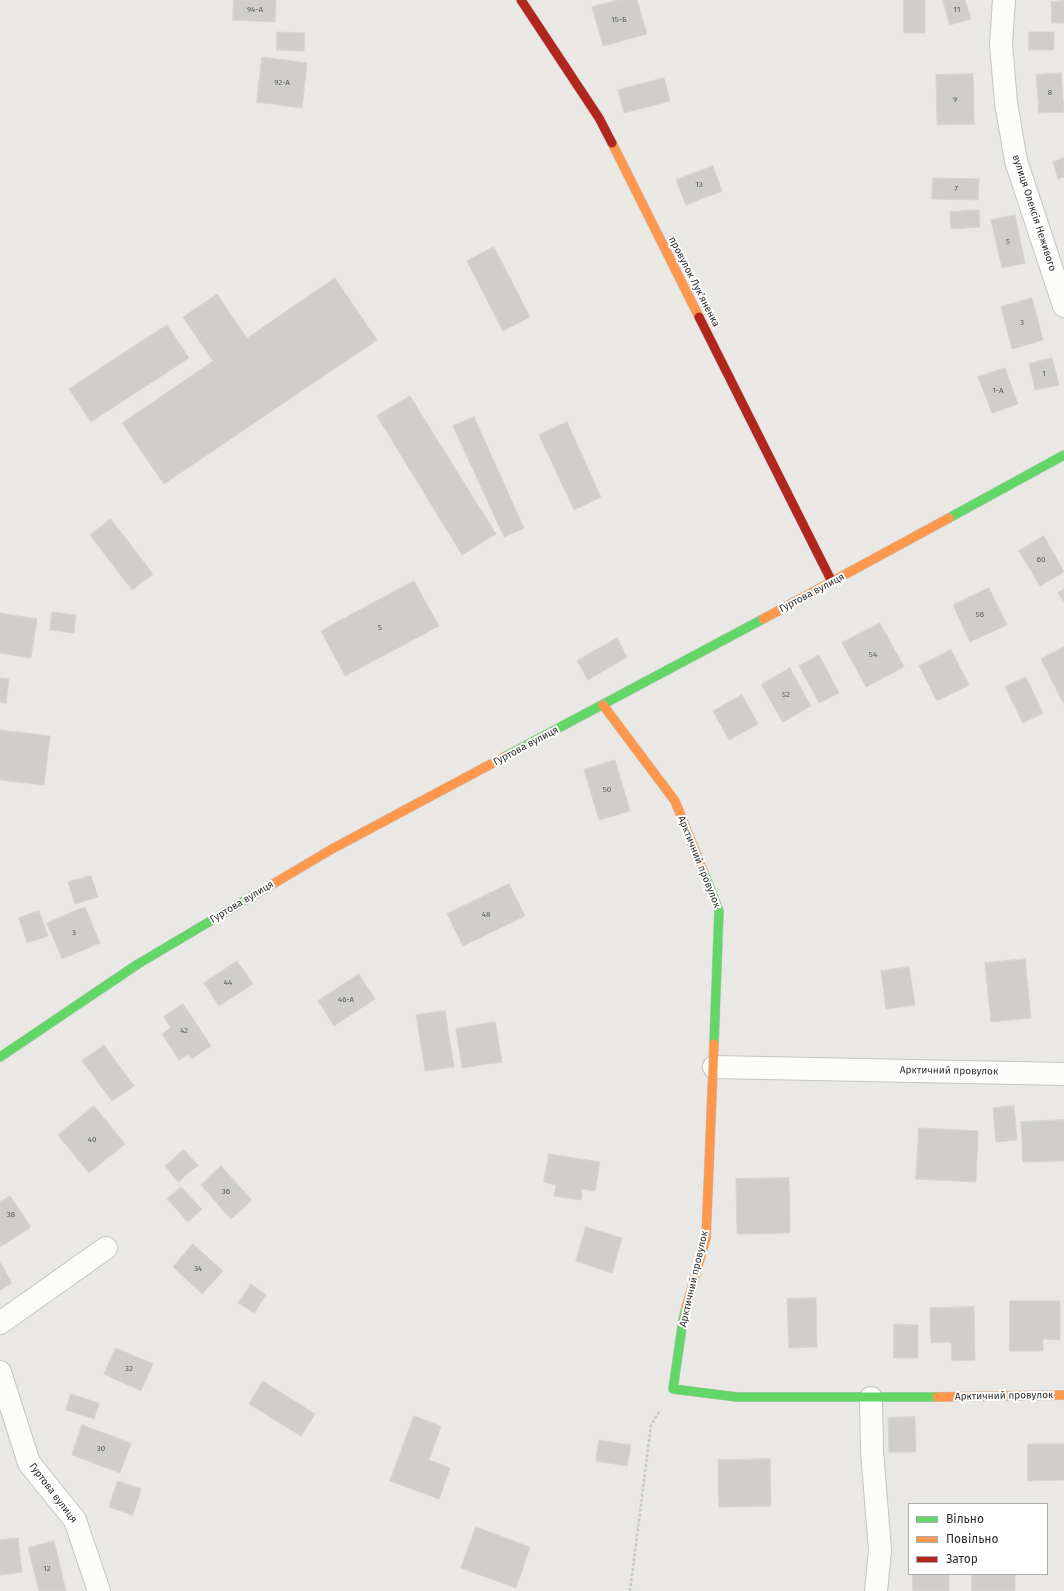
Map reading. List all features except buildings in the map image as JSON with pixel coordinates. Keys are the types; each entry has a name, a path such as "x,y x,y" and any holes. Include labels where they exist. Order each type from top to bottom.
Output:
{"street":[{"name":"провулок Лукʼяненка","path":"522,0 599,118 832,582"},
{"name":"вулиця Олексія Неживого","path":"1004,0 1001,44 1006,103 1016,160 1064,306"},
{"name":"Гуртова вулиця","path":"0,1057 138,964 326,853 603,706 1064,455"},
{"name":"Арктичний провулок","path":"603,706 675,802 720,911 706,1238 683,1320 673,1389 737,1397 871,1398 1064,1395"},
{"name":"Арктичний провулок","path":"714,1067 1064,1074"},
{"path":"0,1323 106,1248"},
{"name":"Гуртова вулиця","path":"0,1372 29,1463 75,1520 99,1591"},
{"path":"871,1398 872,1451 880,1550 876,1591"}],"path":[{"path":"630,1591 651,1425 673,1389"}],"traffic: fast":[{"path":"949,518 1064,455"},
{"path":"506,756 763,619"},
{"path":"704,873 719,911 714,1044"},
{"path":"0,1057 138,964 256,894"},
{"path":"686,1308 673,1389 737,1397 937,1397"}],"traffic: slow":[{"path":"612,143 699,317"},
{"path":"763,619 949,518"},
{"path":"603,705 675,801 704,873"},
{"path":"256,894 332,849 506,756"},
{"path":"686,1308 706,1238 714,1044"},
{"path":"937,1397 1064,1395"}],"traffic: jam":[{"path":"521,0 599,118 612,143"},
{"path":"699,317 832,582"}]}
